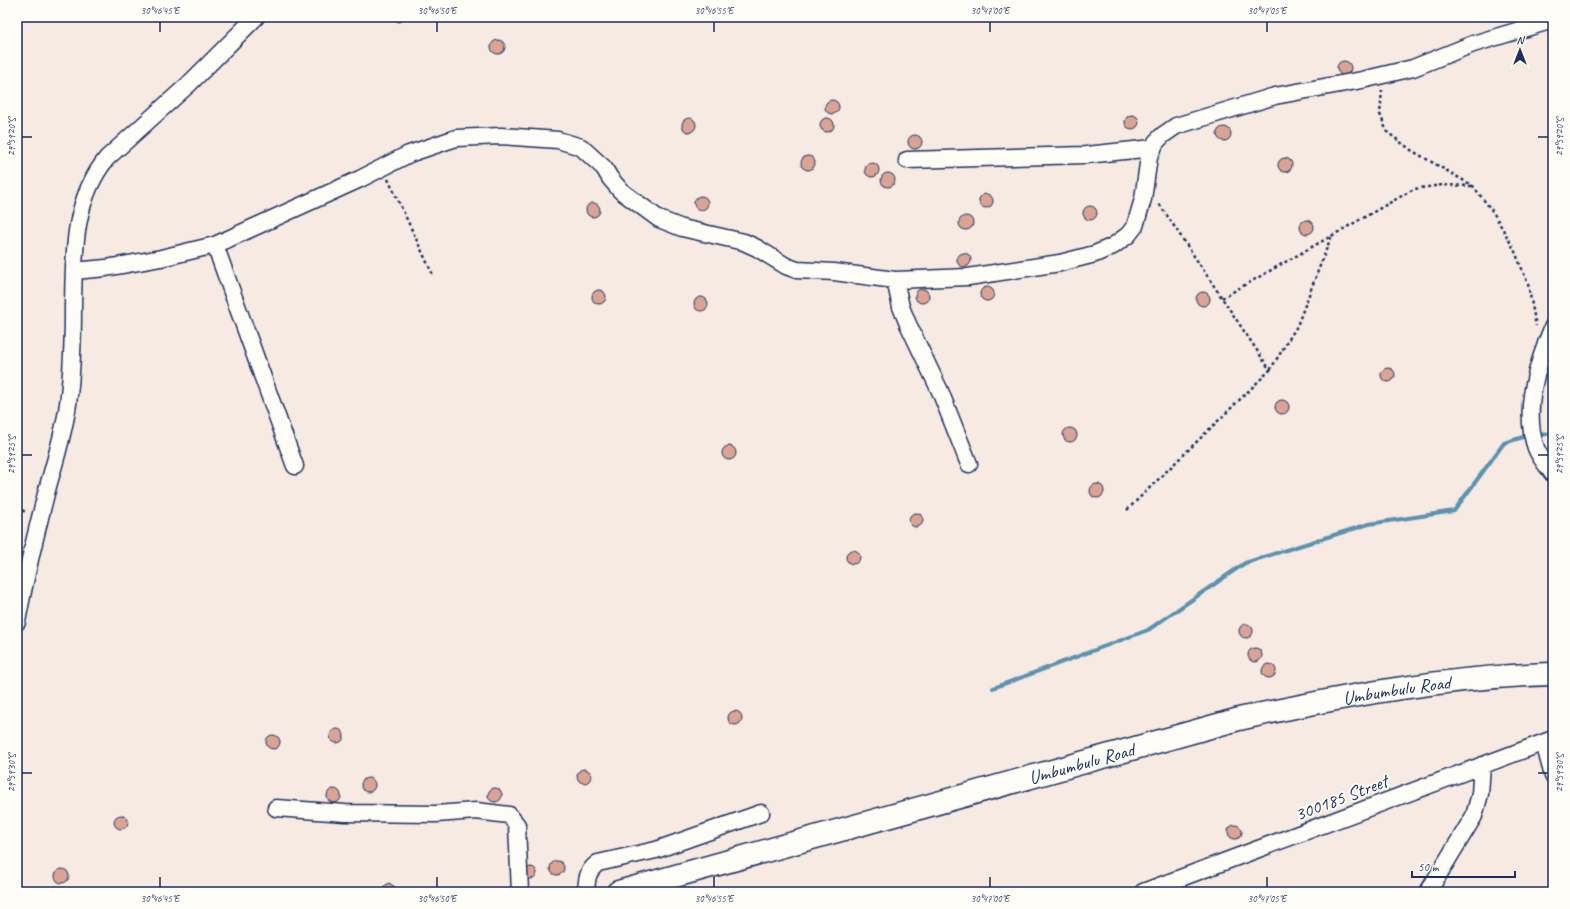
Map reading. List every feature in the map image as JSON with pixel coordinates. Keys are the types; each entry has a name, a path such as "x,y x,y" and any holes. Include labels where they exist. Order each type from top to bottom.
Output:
{"main road":[{"name":"Umbumbulu Road","path":"618,892 1239,719 1311,703 1442,681 1553,674"}],"street":[{"path":"17,622 31,554 68,404 73,335 74,271 79,213 86,192 100,167 146,122 194,79 256,17"},
{"path":"74,271 106,268 215,246 410,154 456,138 501,136 558,140 581,147 604,168 610,178 621,190 659,219 682,228 744,242 757,248 786,266 797,270 834,272 895,280 968,277 1060,263 1095,254 1113,246 1128,235 1140,212 1149,157 1153,148 1163,135 1176,126 1276,96 1383,76 1413,68 1510,31 1553,20"},
{"path":"907,160 1086,155 1153,148"},
{"path":"215,246 295,466"},
{"path":"895,280 908,324 943,398 969,464"},
{"path":"1553,326 1542,354 1533,388 1531,416 1532,429 1537,449 1553,474"},
{"path":"1548,741 1553,776"},
{"name":"300185 Street","path":"1143,892 1548,741"},
{"path":"1428,892 1474,816 1480,794 1482,765"},
{"path":"276,808 345,813 436,814 476,811 509,815 517,825 520,892"},
{"path":"586,892 587,874 591,868 598,863 656,850 761,813"}],"path":[{"path":"1383,76 1380,114 1387,132 1411,150 1473,186 1493,212 1514,249 1528,284 1542,354"},
{"path":"382,168 433,274"},
{"path":"1145,184 1270,370"},
{"path":"1222,298 1414,189 1442,185 1473,186"},
{"path":"1127,510 1270,370 1297,326 1331,236"}],"building":[{"path":"393,17 406,17 400,22 396,21"},
{"path":"498,40 503,42 505,47 503,52 498,54 493,52 491,47 493,42"},
{"path":"1344,61 1349,63 1351,68 1349,73 1344,75 1339,73 1337,68 1339,63"},
{"path":"832,100 837,102 839,107 837,112 832,114 827,112 825,107 827,102"},
{"path":"1132,115 1137,117 1139,122 1137,127 1132,129 1127,127 1125,122 1127,117"},
{"path":"689,118 694,120 696,125 694,130 689,132 684,130 682,125 684,120"},
{"path":"827,118 832,120 834,125 832,130 827,132 822,130 820,125 822,120"},
{"path":"1224,127 1229,129 1231,134 1229,139 1224,141 1219,139 1217,134 1219,129"},
{"path":"915,135 920,137 922,142 920,147 915,149 910,147 908,142 910,137"},
{"path":"808,156 813,158 815,163 813,168 808,170 803,168 801,163 803,158"},
{"path":"1285,158 1290,160 1292,165 1290,170 1285,172 1280,170 1278,165 1280,160"},
{"path":"872,163 877,165 879,170 877,175 872,177 867,175 865,170 867,165"},
{"path":"888,173 893,175 895,180 893,185 888,187 883,185 881,180 883,175"},
{"path":"986,194 991,196 993,201 991,206 986,208 981,206 979,201 981,196"},
{"path":"701,196 706,198 708,203 706,208 701,210 696,208 694,203 696,198"},
{"path":"593,203 598,205 600,210 598,215 593,217 588,215 586,210 588,205"},
{"path":"1090,206 1095,208 1097,213 1095,218 1090,220 1085,218 1083,213 1085,208"},
{"path":"966,216 971,218 973,223 971,228 966,230 961,228 959,223 961,218"},
{"path":"1307,220 1312,222 1314,227 1312,232 1307,234 1302,232 1300,227 1302,222"},
{"path":"964,253 969,255 971,260 969,265 964,267 959,265 957,260 959,255"},
{"path":"987,287 992,289 994,294 992,299 987,301 982,299 980,294 982,289"},
{"path":"922,289 927,291 929,296 927,301 922,303 917,301 915,296 917,291"},
{"path":"599,290 604,292 606,297 604,302 599,304 594,302 592,297 594,292"},
{"path":"1203,292 1208,294 1210,299 1208,304 1203,306 1198,304 1196,299 1198,294"},
{"path":"701,297 706,299 708,304 706,309 701,311 696,309 694,304 696,299"},
{"path":"1388,368 1393,370 1395,375 1393,380 1388,382 1383,380 1381,375 1383,370"},
{"path":"1282,400 1287,402 1289,407 1287,412 1282,414 1277,412 1275,407 1277,402"},
{"path":"1070,428 1075,430 1077,435 1075,440 1070,442 1065,440 1063,435 1065,430"},
{"path":"729,446 734,448 736,453 734,458 729,460 724,458 722,453 724,448"},
{"path":"1097,484 1102,486 1104,491 1102,496 1097,498 1092,496 1090,491 1092,486"},
{"path":"916,513 921,515 923,520 921,525 916,527 911,525 909,520 911,515"},
{"path":"853,550 858,552 860,557 858,562 853,564 848,562 846,557 848,552"},
{"path":"1246,624 1251,626 1253,631 1251,636 1246,638 1241,636 1239,631 1241,626"},
{"path":"1255,648 1260,650 1262,655 1260,660 1255,662 1250,660 1248,655 1250,650"},
{"path":"1269,664 1274,666 1276,671 1274,676 1269,678 1264,676 1262,671 1264,666"},
{"path":"735,711 740,713 742,718 740,723 735,725 730,723 728,718 730,713"},
{"path":"337,729 342,731 344,736 342,741 337,743 332,741 330,736 332,731"},
{"path":"273,735 278,737 280,742 278,747 273,749 268,747 266,742 268,737"},
{"path":"584,769 589,771 591,776 589,781 584,783 579,781 577,776 579,771"},
{"path":"368,778 373,780 375,785 373,790 368,792 363,790 361,785 363,780"},
{"path":"495,788 500,790 502,795 500,800 495,802 490,800 488,795 490,790"},
{"path":"334,789 339,791 341,796 339,801 334,803 329,801 327,796 329,791"},
{"path":"121,815 126,817 128,822 126,827 121,829 116,827 114,822 116,817"},
{"path":"1235,825 1240,827 1242,832 1240,837 1235,839 1230,837 1228,832 1230,827"},
{"path":"557,861 562,863 564,868 562,873 557,875 552,873 550,868 552,863"},
{"path":"533,867 536,868 536,878 529,879 526,878 525,871 526,868"},
{"path":"62,869 67,871 69,876 67,881 62,883 57,881 55,876 57,871"},
{"path":"389,883 395,887 395,892 382,892 383,887"}],"waterway":[{"path":"1540,435 1553,433"},
{"path":"993,688 1148,630 1245,563 1369,524 1454,511 1504,443 1523,437"}]}
